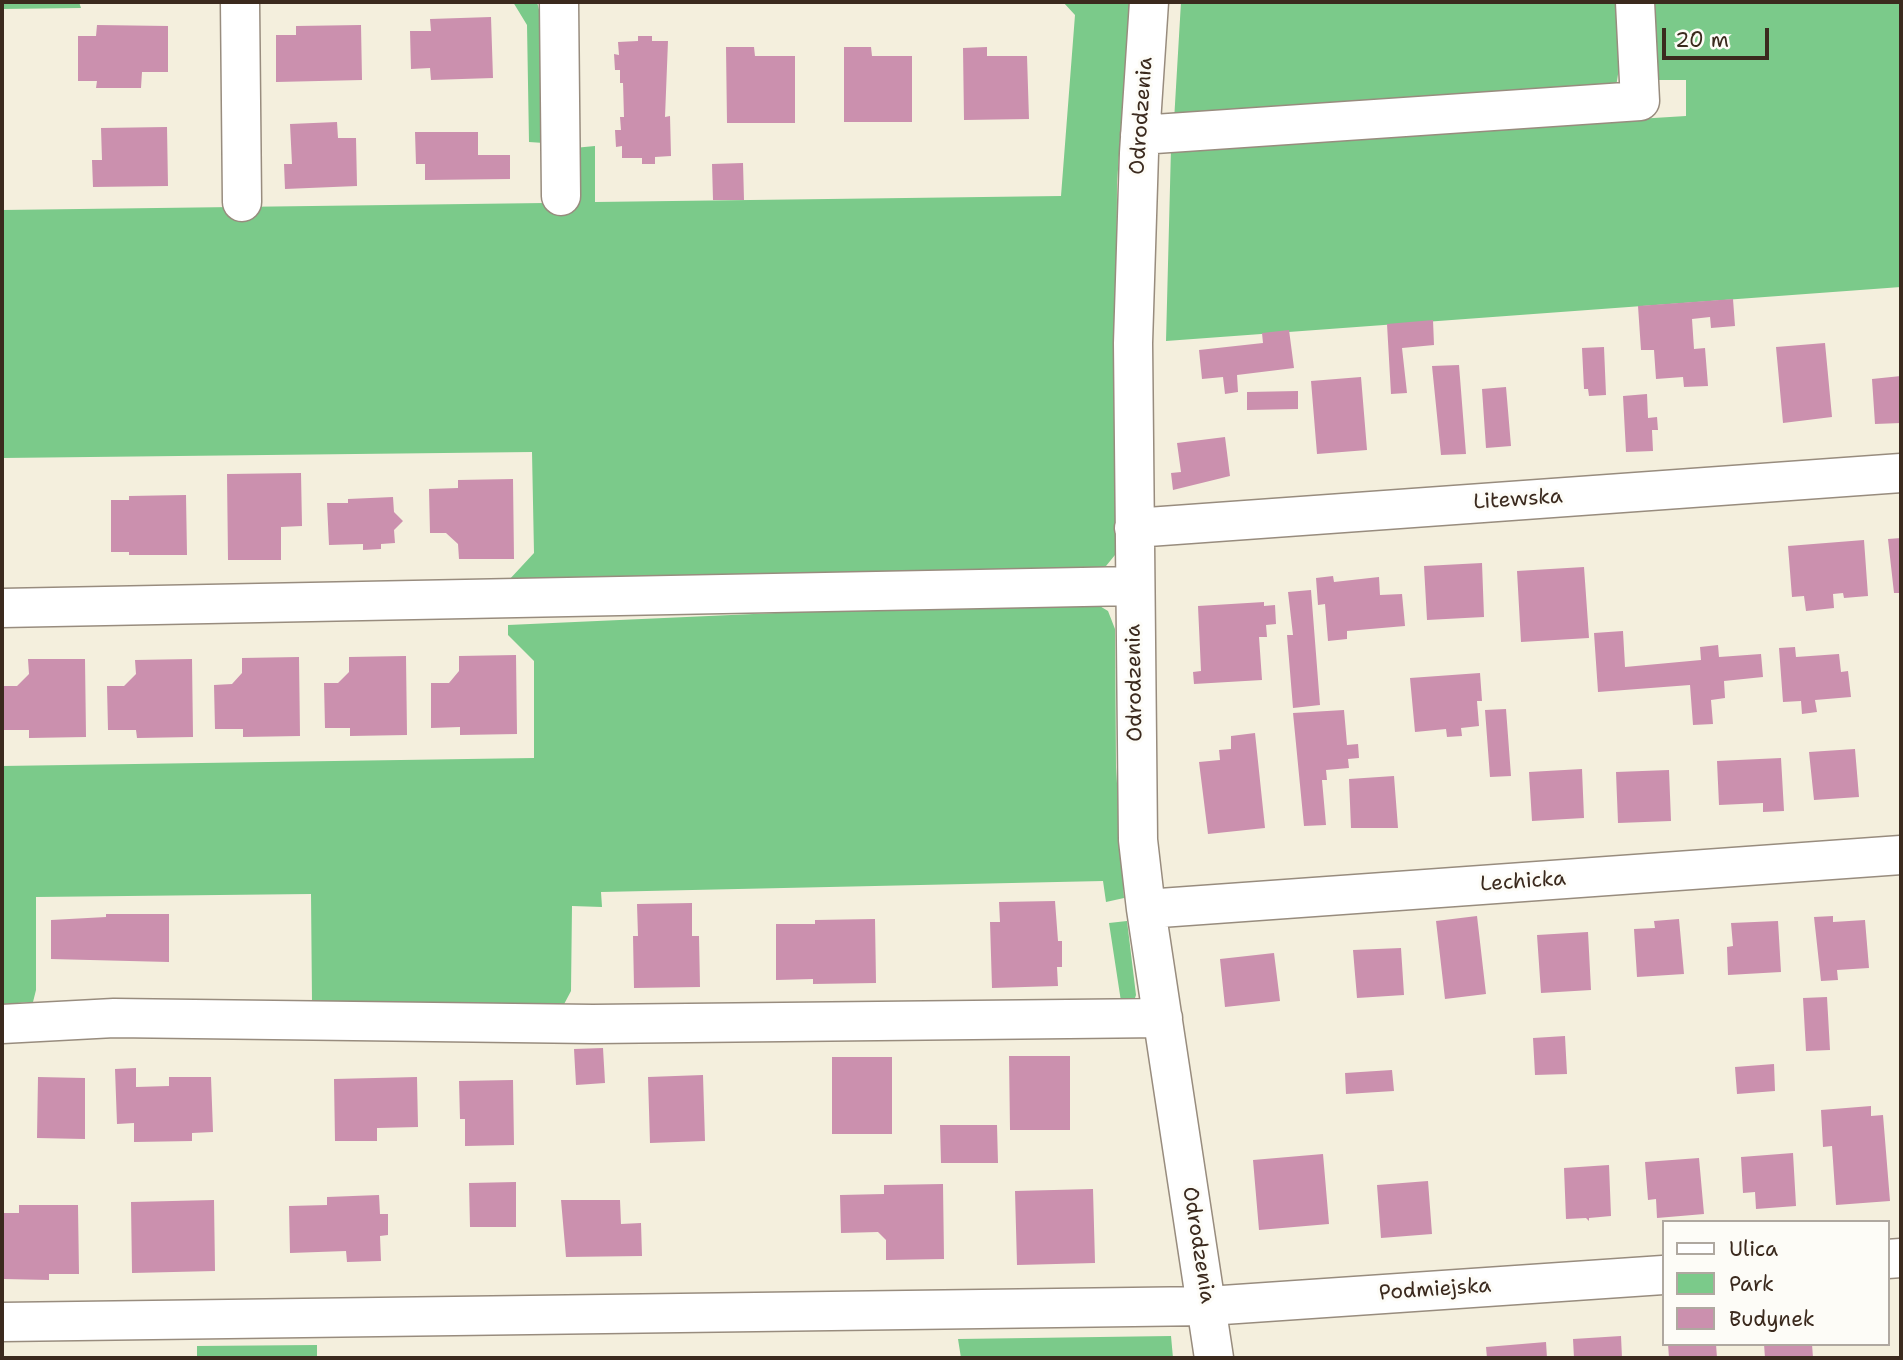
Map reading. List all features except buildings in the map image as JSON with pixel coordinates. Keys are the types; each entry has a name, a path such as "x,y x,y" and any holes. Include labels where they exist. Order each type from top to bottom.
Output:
{"street":[{"path":"240,2 242,202"},
{"path":"559,2 561,195"},
{"name":"Odrodzenia","path":"1149,2 1140,135 1133,318 1138,840 1146,909 1214,1358"},
{"path":"1140,135 1640,101 1634,2"},
{"name":"Litewska","path":"1134,528 1901,473"},
{"path":"2,608 1134,586"},
{"name":"Lechicka","path":"1146,909 1901,855"},
{"path":"2,1024 114,1018 607,1024 1163,1018"},
{"name":"Podmiejska","path":"2,1322 1208,1306 1661,1275"}],"green space":[{"path":"2,2 79,2 81,8 2,9"},
{"path":"513,2 537,2 541,17 544,143 529,142 527,25"},
{"path":"1063,2 1130,2 1117,183 1115,555 1106,566 1097,569 508,581 534,553 532,452 2,458 2,210 545,203 574,148 595,146 595,202 1061,196 1075,15"},
{"path":"1181,2 1617,2 1620,62 1616,87 1174,121"},
{"path":"1655,2 1901,2 1901,287 1166,341 1171,148 1686,116 1686,80 1658,80"},
{"path":"1088,599 1108,611 1115,629 1116,767 1124,898 1106,902 1103,881 601,892 602,907 572,906 571,991 562,1008 312,1002 311,894 36,897 36,990 33,1002 2,1004 2,766 534,758 534,661 508,635 508,625"},
{"path":"1127,921 1136,995 1133,1004 1122,1008 1109,923"},
{"path":"1171,1336 1173,1358 961,1358 958,1339"},
{"path":"317,1345 317,1358 197,1358 197,1346"}]}
